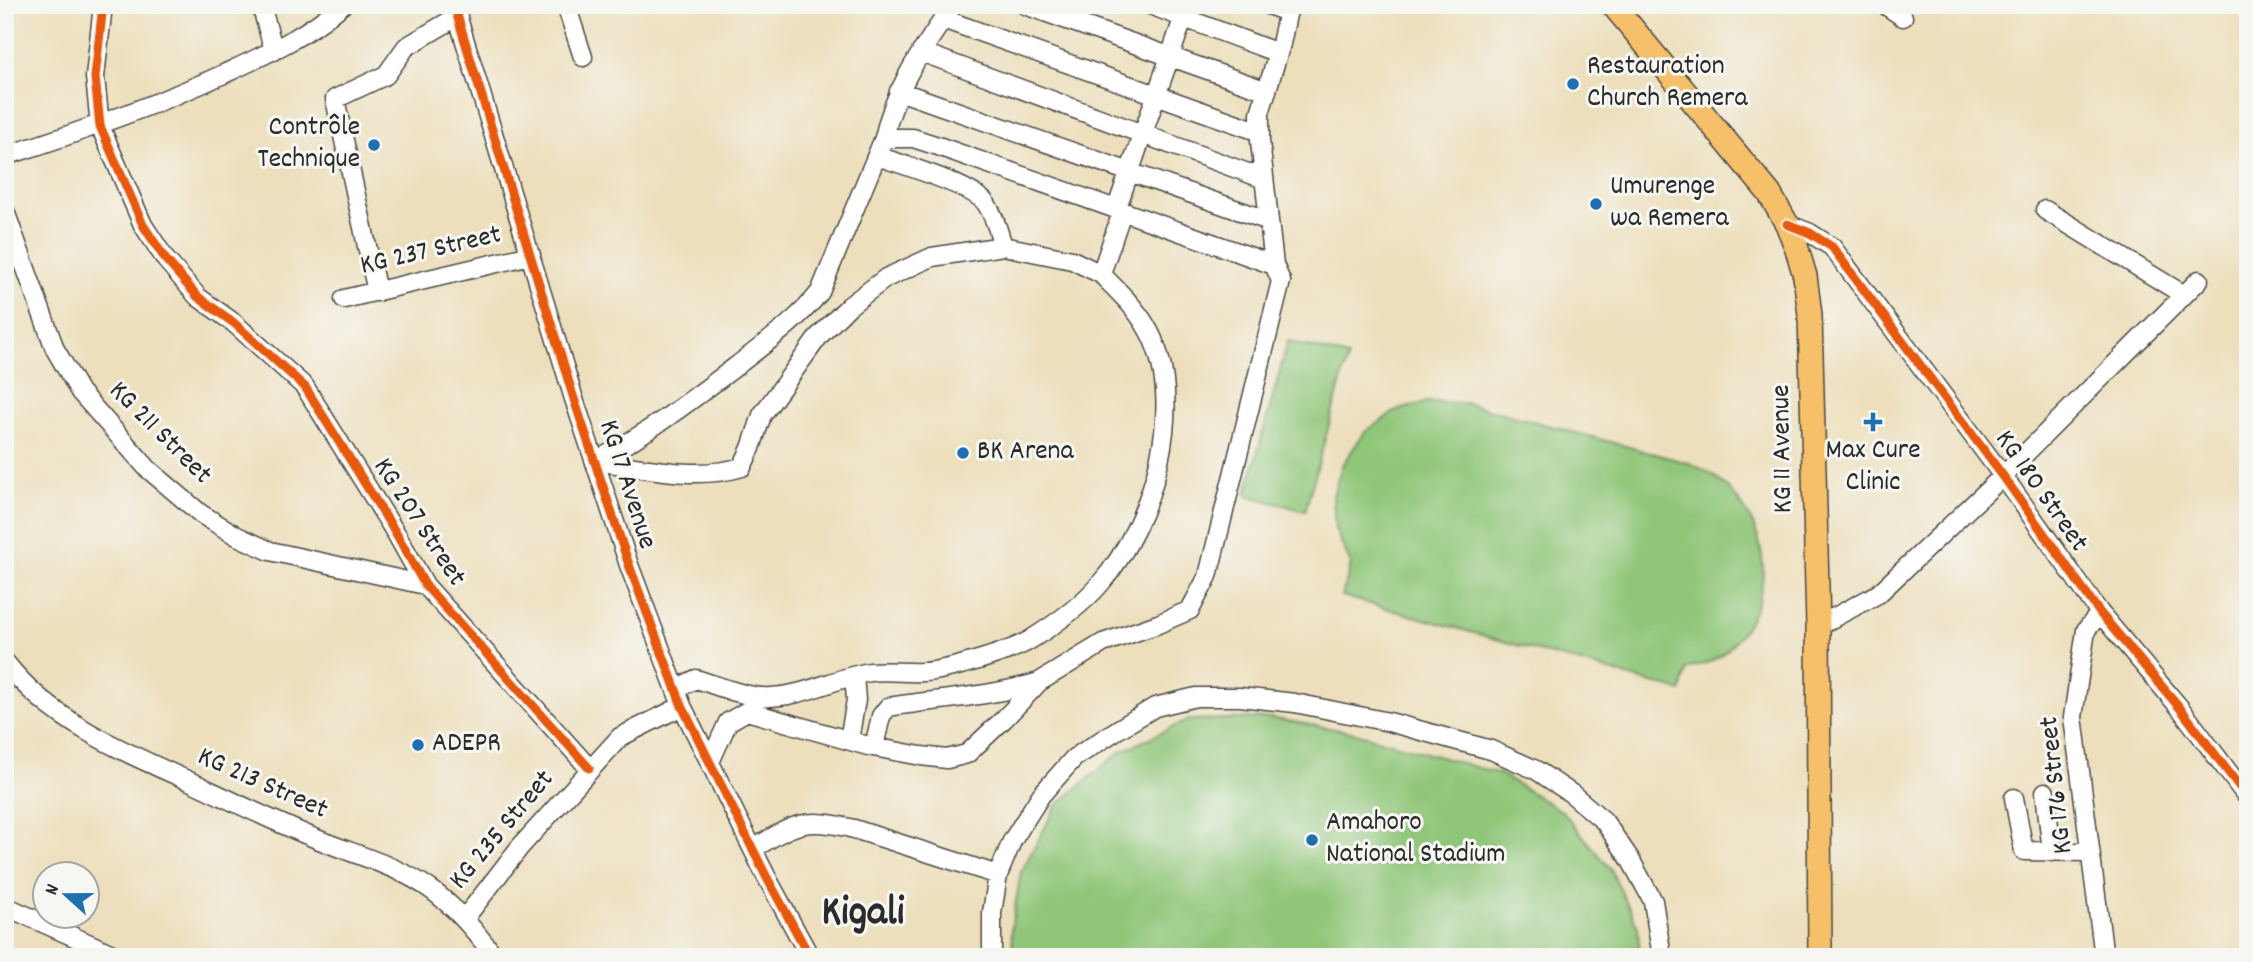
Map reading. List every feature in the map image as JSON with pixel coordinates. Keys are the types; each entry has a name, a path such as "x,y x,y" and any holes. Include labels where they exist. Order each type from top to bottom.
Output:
{"main road":[{"name":"KG 11 Avenue","path":"1613,5 1769,193 1787,223 1805,276 1810,315 1818,626 1820,957"}],"street":[{"name":"KG 207 Street","path":"103,5 95,77 100,126 143,225 166,260 198,297 234,323 305,387 425,585 589,768"},
{"path":"261,5 274,51"},
{"path":"5,156 100,126 197,86 274,51 317,26 342,5"},
{"path":"566,5 583,57"},
{"path":"1025,5 1267,91"},
{"path":"1150,5 1186,11 1278,53"},
{"path":"874,747 881,716 888,708 1016,689 1039,682 1103,643 1190,610 1209,576 1281,281 1274,265 1260,132 1261,113 1288,8 1268,5"},
{"path":"1885,5 1903,16"},
{"path":"377,292 335,99 386,75 405,47 456,10"},
{"name":"KG 17 Avenue","path":"456,10 594,461 629,565 679,698 753,849 810,957"},
{"path":"594,461 665,471 720,473 742,467 762,415 819,336 849,306 886,278 932,257 1003,246 1072,260 1101,274 1129,172 1186,11"},
{"path":"594,461 622,447 696,396 805,311 820,292 877,156 890,113 907,73 948,12 1260,132"},
{"path":"921,52 1264,179"},
{"path":"899,91 1269,221"},
{"path":"884,138 913,138 938,146 1274,265"},
{"path":"877,156 962,188 986,202 1003,246"},
{"path":"2045,210 2184,295"},
{"name":"KG 211 Street","path":"5,211 55,349 79,391 148,469 201,514 237,536 270,551 425,585"},
{"name":"KG 180 Street","path":"1787,223 1832,247 2003,476 2100,613 2180,708 2248,798"},
{"name":"KG 237 Street","path":"344,299 531,255"},
{"name":"KG 235 Street","path":"465,918 520,847 589,768 620,737 679,698 696,679 760,697 789,696 873,672 928,672 1005,651 1028,641 1067,615 1101,584 1129,542 1145,509 1165,435 1164,386 1159,358 1146,326 1101,274"},
{"path":"1818,626 1878,594 2003,476 2199,281"},
{"name":"KG 176 Street","path":"2100,613 2086,630 2073,717 2104,957"},
{"name":"KG 213 Street","path":"5,662 20,682 104,742 312,837 383,864 431,890 465,918 495,957"},
{"path":"849,740 856,699 854,676"},
{"path":"710,762 728,722 747,711 874,747 947,759 967,754 1039,682"},
{"path":"992,957 992,913 998,876 1013,841 1041,795 1074,758 1155,707 1196,696 1240,697 1295,703 1389,722 1491,750 1536,770 1572,794 1604,821 1630,859 1653,901 1662,957"},
{"path":"2045,792 2052,852"},
{"path":"2014,798 2024,851 2091,852"},
{"path":"753,849 788,828 806,823 831,823 998,876"},
{"path":"5,906 119,957"}],"green space":[{"path":"1288,341 1348,357 1305,511 1246,495"},
{"path":"1427,402 1465,403 1692,464 1713,475 1731,491 1744,508 1754,526 1760,546 1762,587 1756,607 1739,636 1718,657 1687,669 1681,691 1342,596 1351,564 1335,529 1333,496 1342,465 1365,432 1396,411"},
{"name":"Amahoro National Stadium","path":"1271,718 1352,732 1500,774 1563,812 1610,868 1638,927 1640,957 1014,957 1011,930 1021,872 1057,805 1120,752 1188,720"}],"cycle path":[{"path":"103,5 95,77 100,126 143,225 166,260 198,297 234,323 305,387 425,585 589,768"},
{"path":"454,5 574,399 629,565 682,706 766,876 810,957"},
{"path":"1787,224 1810,233 1832,247 2003,476 2100,613 2180,708 2248,798"}],"place":[{"name":"Restauration Church Remera","path":"1573,84"},
{"name":"Contrôle Technique","path":"374,145"},
{"name":"Umurenge wa Remera","path":"1596,204"},
{"name":"Max Cure Clinic","path":"1873,422"},
{"name":"BK Arena","path":"963,453"},
{"name":"ADEPR","path":"418,745"},
{"name":"Amahoro National Stadium","path":"1312,840"}],"district":[{"name":"Kigali","path":"863,915"}]}
